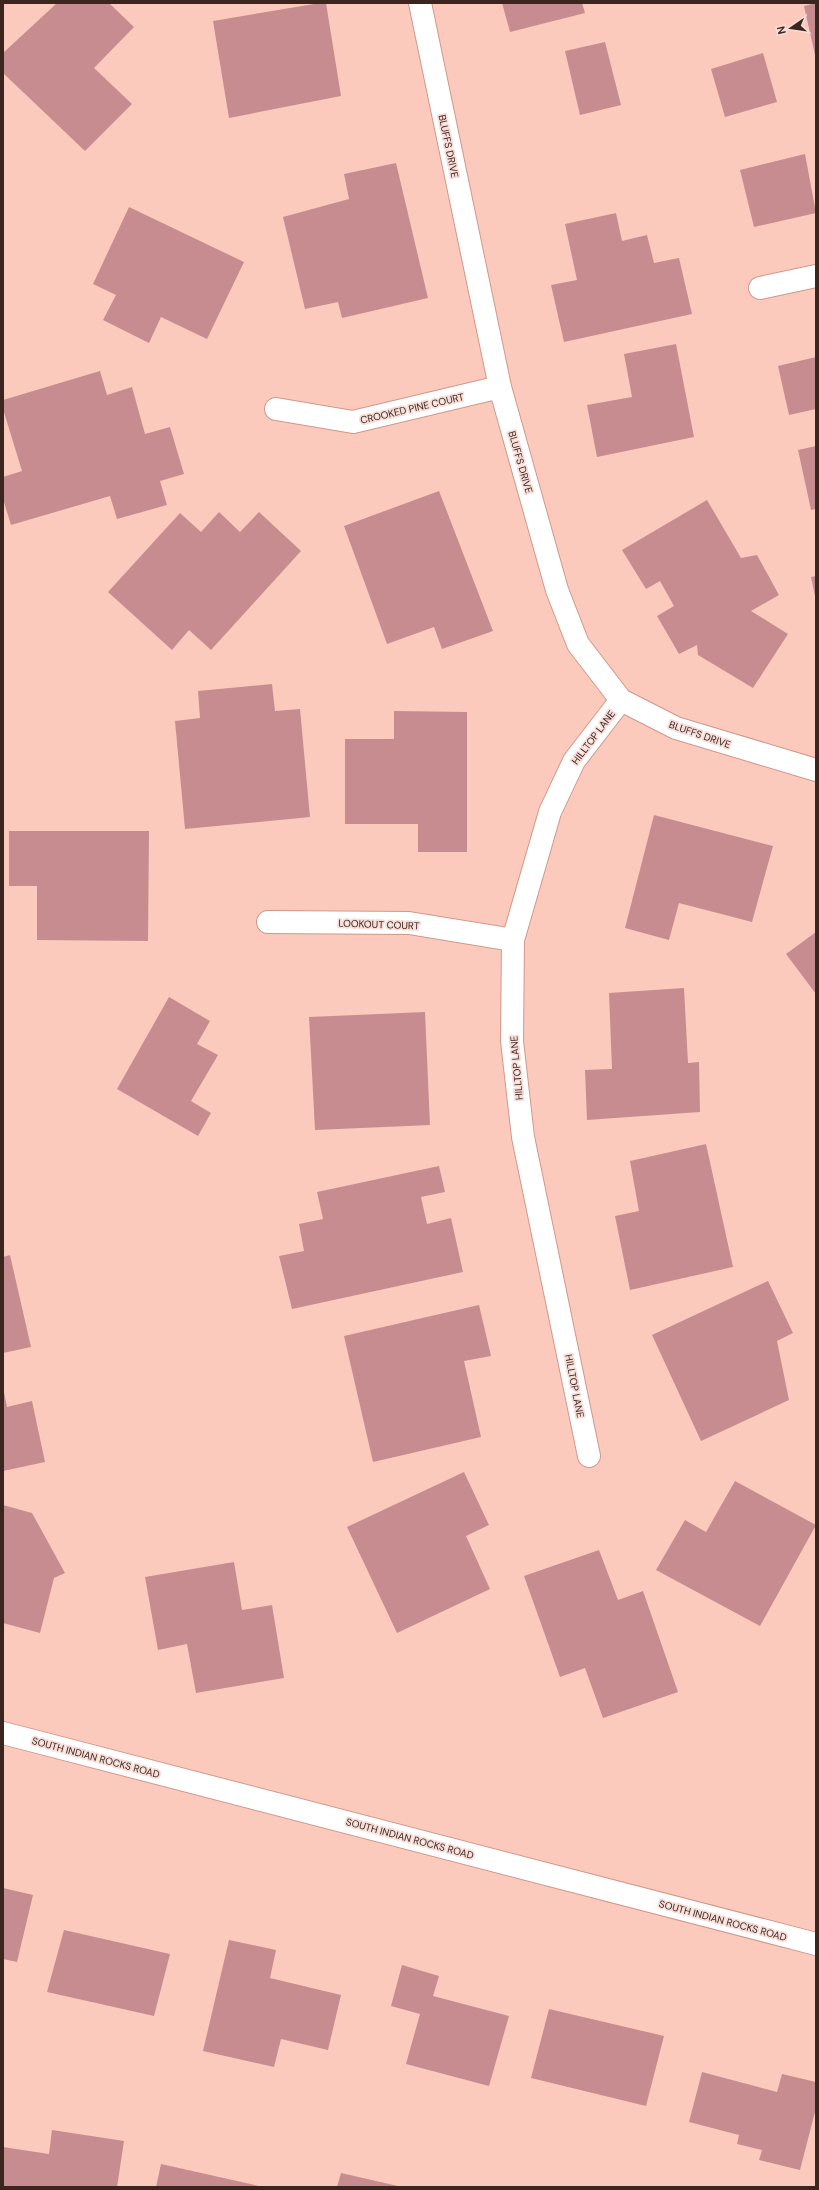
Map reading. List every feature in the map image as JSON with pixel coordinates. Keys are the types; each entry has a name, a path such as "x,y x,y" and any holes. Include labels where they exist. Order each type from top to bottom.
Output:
{"street":[{"name":"BLUFFS DRIVE","path":"420,3 500,387 557,590 578,644 621,700 676,728 816,770"},
{"path":"760,288 816,276"},
{"name":"CROOKED PINE COURT","path":"276,409 353,422 500,387"},
{"name":"HILLTOP LANE","path":"589,1456 523,1137 512,1041 512,940 550,812 574,761 621,700"},
{"name":"LOOKOUT COURT","path":"268,922 409,923 512,940"},
{"name":"SOUTH INDIAN ROCKS ROAD","path":"3,1733 816,1944"}],"building":[{"path":"57,3 109,3 134,27 94,68 132,104 85,151 3,73 3,53"},
{"path":"326,3 341,96 229,118 213,21"},
{"path":"502,3 582,3 585,13 510,32"},
{"path":"816,3 816,55 815,55 804,6"},
{"path":"605,42 621,105 580,115 565,51"},
{"path":"763,53 777,102 725,117 711,69"},
{"path":"805,154 816,213 754,227 740,170"},
{"path":"396,163 428,298 342,318 338,302 305,309 283,217 349,199 344,174"},
{"path":"129,207 244,262 207,339 161,317 149,343 103,320 116,295 93,284"},
{"path":"616,213 622,241 647,235 654,263 679,258 692,314 564,342 551,285 577,280 565,224"},
{"path":"676,344 694,437 597,457 587,405 632,397 624,354"},
{"path":"816,357 816,409 789,415 778,366"},
{"path":"100,371 107,395 132,387 145,434 170,427 184,474 160,481 167,505 117,519 110,496 11,525 3,499 3,477 22,471 3,409 3,400"},
{"path":"816,446 816,509 811,510 798,450"},
{"path":"439,491 493,631 442,649 434,627 387,644 344,526"},
{"path":"707,500 741,558 757,555 779,595 751,611 788,634 753,688 698,655 697,645 679,654 657,616 674,606 660,581 646,589 622,550"},
{"path":"219,512 240,532 259,512 301,551 211,650 189,630 172,650 108,592 180,513 201,532"},
{"path":"816,576 816,596 815,596 811,577"},
{"path":"272,684 275,711 300,709 310,817 185,829 175,721 200,718 198,691"},
{"path":"394,711 467,712 467,852 418,852 418,824 345,824 345,739 394,739"},
{"path":"654,815 773,846 752,922 679,903 669,940 625,928"},
{"path":"9,831 149,831 148,941 37,940 37,886 9,886"},
{"path":"816,932 816,994 786,954"},
{"path":"684,988 688,1063 699,1062 700,1112 587,1120 585,1070 612,1069 609,993"},
{"path":"169,997 210,1021 197,1044 218,1055 191,1101 211,1113 198,1136 117,1089"},
{"path":"425,1012 430,1125 315,1130 309,1017"},
{"path":"706,1144 733,1267 630,1290 615,1216 639,1211 630,1161"},
{"path":"439,1166 445,1192 421,1197 427,1224 451,1218 463,1272 292,1309 279,1256 304,1251 299,1224 323,1219 317,1192"},
{"path":"10,1255 31,1347 3,1353 3,1257"},
{"path":"768,1281 793,1333 777,1341 789,1400 701,1441 652,1335"},
{"path":"479,1305 491,1356 464,1361 481,1437 373,1462 344,1336"},
{"path":"4,1392 7,1407 32,1401 45,1462 3,1471"},
{"path":"464,1472 489,1525 466,1536 490,1589 397,1633 347,1527"},
{"path":"735,1481 816,1525 760,1626 656,1570 685,1520 706,1532"},
{"path":"3,1505 32,1513 65,1573 54,1578 40,1633 3,1623"},
{"path":"599,1550 618,1600 643,1591 678,1692 603,1718 585,1668 560,1677 524,1576"},
{"path":"234,1562 242,1610 272,1605 284,1678 196,1693 187,1644 158,1650 145,1577"},
{"path":"3,1888 33,1895 17,1962 3,1959"},
{"path":"64,1930 170,1954 154,2016 47,1992"},
{"path":"229,1940 276,1950 270,1978 341,1995 328,2050 281,2039 274,2067 203,2051"},
{"path":"402,1965 439,1976 433,1996 509,2016 489,2086 406,2064 420,2014 391,2006"},
{"path":"549,2009 664,2036 646,2106 531,2078"},
{"path":"702,2072 777,2092 782,2074 816,2082 816,2108 800,2170 759,2160 762,2150 737,2144 739,2135 689,2122"},
{"path":"52,2130 124,2141 117,2187 3,2187 3,2147 49,2154"},
{"path":"161,2164 259,2186 259,2187 156,2187"},
{"path":"341,2173 398,2186 398,2187 337,2187"}]}
